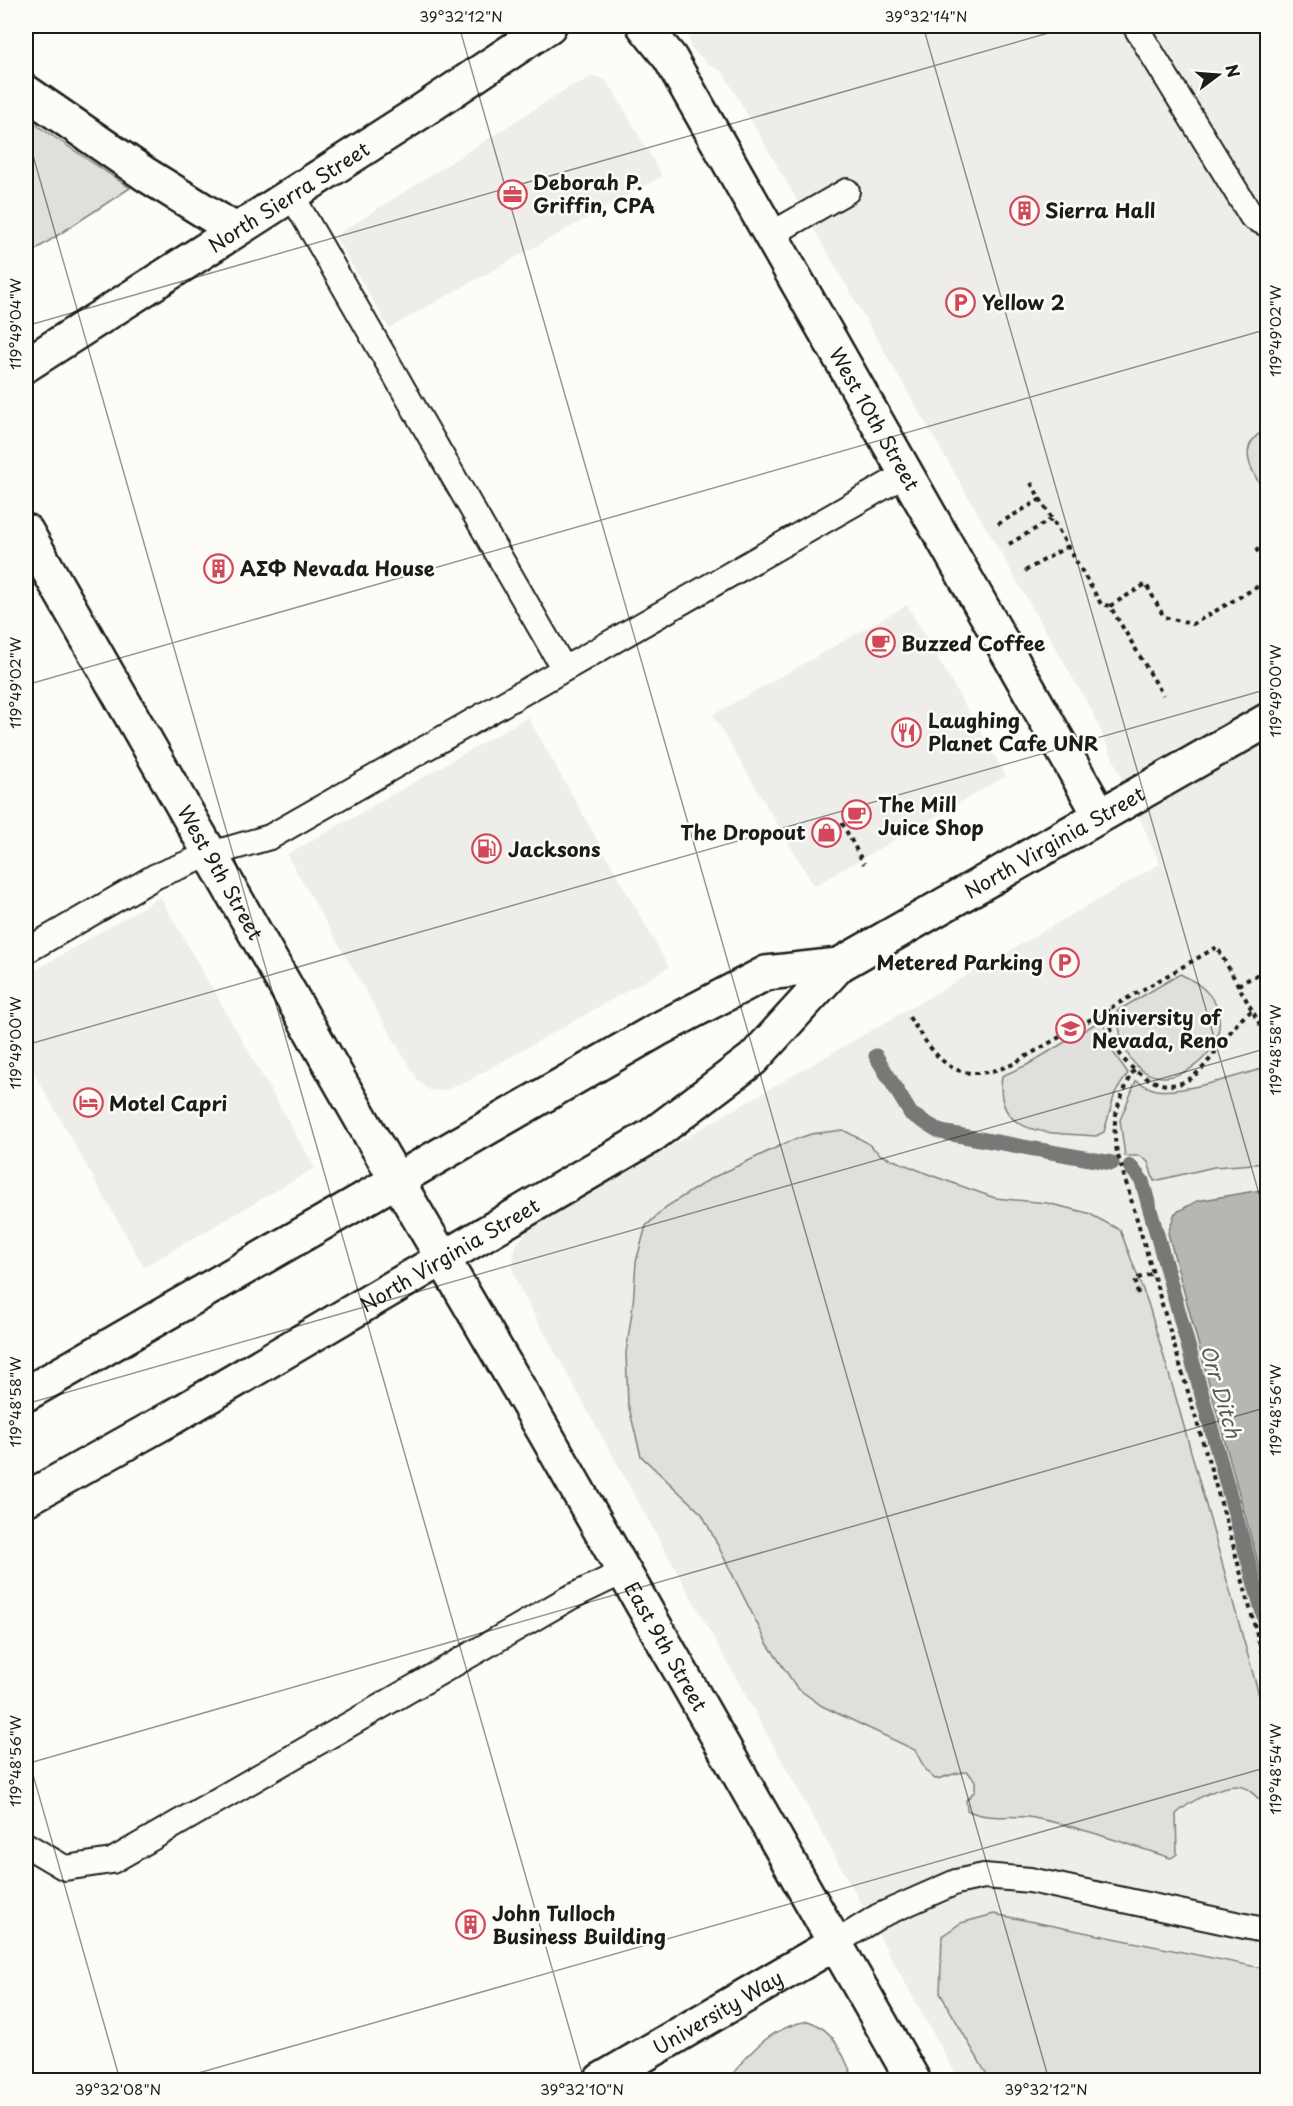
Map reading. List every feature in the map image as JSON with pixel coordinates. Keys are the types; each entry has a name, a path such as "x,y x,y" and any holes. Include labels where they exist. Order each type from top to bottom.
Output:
{"street":[{"name":"North Sierra Street","path":"26,365 549,26"},
{"name":"West 10th Street","path":"644,26 670,57 1100,815"},
{"path":"26,92 145,174 235,230"},
{"name":"West 9th Street","path":"26,531 417,1212"},
{"name":"North Virginia Street","path":"26,1499 173,1417 651,1136 753,1059 839,965 1268,720"},
{"name":"North Virginia Street","path":"26,1394 657,1030 766,973 839,965"},
{"name":"East 9th Street","path":"417,1212 913,2080"},
{"name":"University Way","path":"601,2080 834,1944"}],"lane":[{"path":"1135,26 1252,217 1268,225"},
{"path":"772,234 847,190"},
{"path":"291,194 564,669"},
{"path":"26,951 156,876 211,854 270,837 906,474"},
{"path":"26,1845 65,1869 112,1861 569,1598 623,1572"},
{"path":"834,1944 879,1916 956,1882 984,1876 1030,1880 1268,1931"}],"path":[{"path":"1031,483 1101,604 1110,606 1146,584 1164,617 1193,624 1264,583 1267,568 1257,550 1268,544"},
{"path":"998,524 1041,499"},
{"path":"1009,544 1052,519"},
{"path":"1025,571 1068,546"},
{"path":"1110,606 1163,694"},
{"path":"842,823 864,864"},
{"path":"909,1017 927,1045 948,1066 970,1075 988,1074 1011,1065 1217,947 1268,1039"},
{"path":"1238,986 1266,970"},
{"path":"1108,1009 1118,1053 1134,1070 1149,1080 1168,1084 1190,1079 1209,1064 1233,1025 1252,1011"},
{"path":"1134,1070 1120,1097 1113,1119 1114,1136 1268,1676"},
{"path":"1138,1294 1135,1279 1154,1273"}],"shaded area":[{"name":"University of Nevada, Reno","path":"686,26 1267,26 1267,2080 959,2080 519,1287 512,1267 516,1245 532,1226 1160,864 1092,711 723,72 709,65 691,48"},
{"path":"595,76 605,80 613,90 662,176 389,328 335,236 568,88"},
{"path":"26,118 130,188 26,256"},
{"path":"1267,429 1267,497 1252,470 1248,452 1256,436"},
{"path":"907,605 1006,776 814,886 713,715"},
{"path":"528,717 669,967 466,1082 442,1091 429,1090 419,1082 408,1064 287,855"},
{"path":"160,897 315,1168 144,1267 26,1059 26,976"},
{"path":"1180,974 1210,996 1219,1021 1213,1046 1195,1066 1172,1076 1147,1073 1128,1053 1117,1011"},
{"path":"1103,1019 1110,1048 1128,1073 1115,1093 1104,1132 1096,1136 1062,1134 1045,1132 1016,1122 1007,1111 1002,1097 1002,1076 1027,1065"},
{"path":"1267,1067 1267,1163 1214,1167 1154,1181 1148,1162 1140,1156 1125,1156 1120,1120 1136,1081 1157,1090 1181,1089 1212,1083"},
{"path":"843,1130 866,1142 881,1155 933,1176 995,1198 1047,1203 1088,1213 1120,1230 1148,1303 1268,1727 1267,1806 1248,1790 1238,1786 1219,1789 1199,1798 1176,1814 1177,1854 1171,1858 1052,1822 1026,1817 983,1815 967,1810 966,1800 975,1791 975,1781 968,1772 935,1779 926,1771 915,1750 822,1706 797,1688 767,1643 702,1514 641,1456 628,1404 626,1353 636,1262 646,1226 666,1207 710,1179 788,1142 811,1134"},
{"path":"994,1914 1267,1969 1267,2080 990,2080 940,1993 942,1936 961,1923"},
{"path":"808,2021 818,2025 832,2037 854,2080 728,2080 762,2042 783,2029"}],"water":[{"path":"1268,1189 1267,1596 1168,1233 1175,1213 1197,1201"}],"waterway":[{"name":"Orr Ditch","path":"876,1056 911,1114 941,1132 1112,1163"},
{"name":"Orr Ditch","path":"1130,1166 1142,1181 1268,1631"}],"place":[{"name":"Deborah P. Griffin, CPA","path":"512,194"},
{"name":"Sierra Hall","path":"1024,210"},
{"name":"Yellow 2","path":"961,302"},
{"name":"ΑΣΦ Nevada House","path":"219,568"},
{"name":"Buzzed Coffee","path":"880,643"},
{"name":"Laughing Planet Cafe UNR","path":"907,732"},
{"name":"The Mill Juice Shop","path":"857,815"},
{"name":"The Dropout","path":"827,832"},
{"name":"Jacksons","path":"487,849"},
{"name":"Metered Parking","path":"1064,962"},
{"name":"University of Nevada, Reno","path":"1071,1028"},
{"name":"Motel Capri","path":"88,1103"},
{"name":"John Tulloch Business Building","path":"471,1925"}]}
